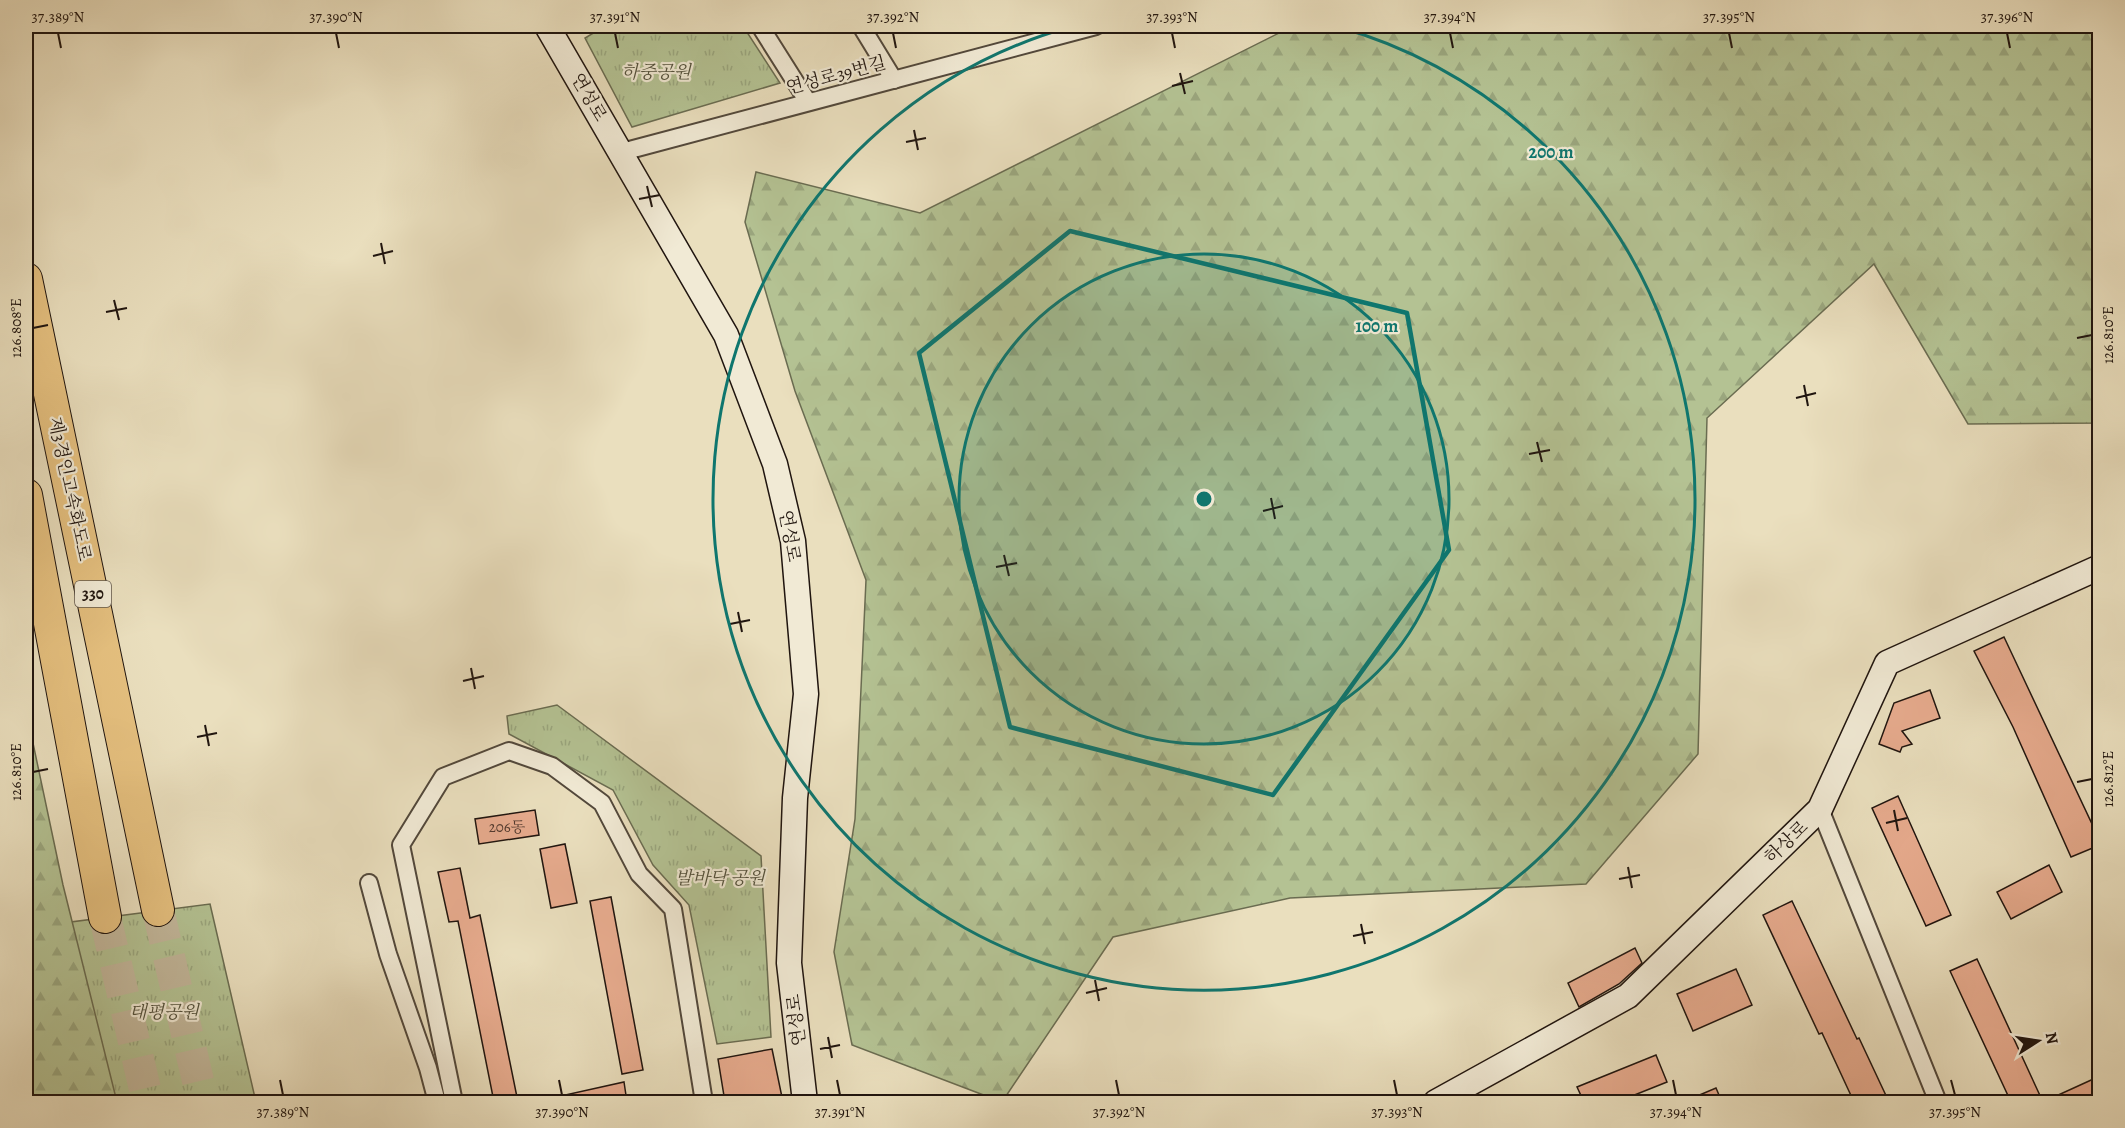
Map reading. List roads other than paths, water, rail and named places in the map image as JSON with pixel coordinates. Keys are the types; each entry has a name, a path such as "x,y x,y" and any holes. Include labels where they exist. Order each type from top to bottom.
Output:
{"highway":[{"name":"제3경인고속화도로","path":"26,279 158,910"},
{"path":"26,495 105,917"}],"street":[{"name":"연성로","path":"547,26 726,335 775,464 793,541 806,693 795,798 789,963 806,1102"},
{"path":"760,26 808,102"},
{"path":"861,26 894,80"},
{"name":"연성로39번길","path":"622,152 894,80 1051,31 1096,26"},
{"name":"하상로","path":"1436,1102 1628,996 1820,809 1887,663 2100,567"},
{"path":"454,1102 401,845 443,777 508,751 552,766 603,803 639,874 673,909 704,1102"},
{"path":"1820,809 1938,1102"},
{"path":"369,883 388,954 428,1068 437,1102"}],"tunnel":[{"path":"158,910 203,1102"},
{"path":"105,917 148,1102"}],"park label":[{"name":"하중공원","path":"656,72"},
{"name":"발바닥 공원","path":"720,878"},
{"name":"태평공원","path":"164,1012"}]}
